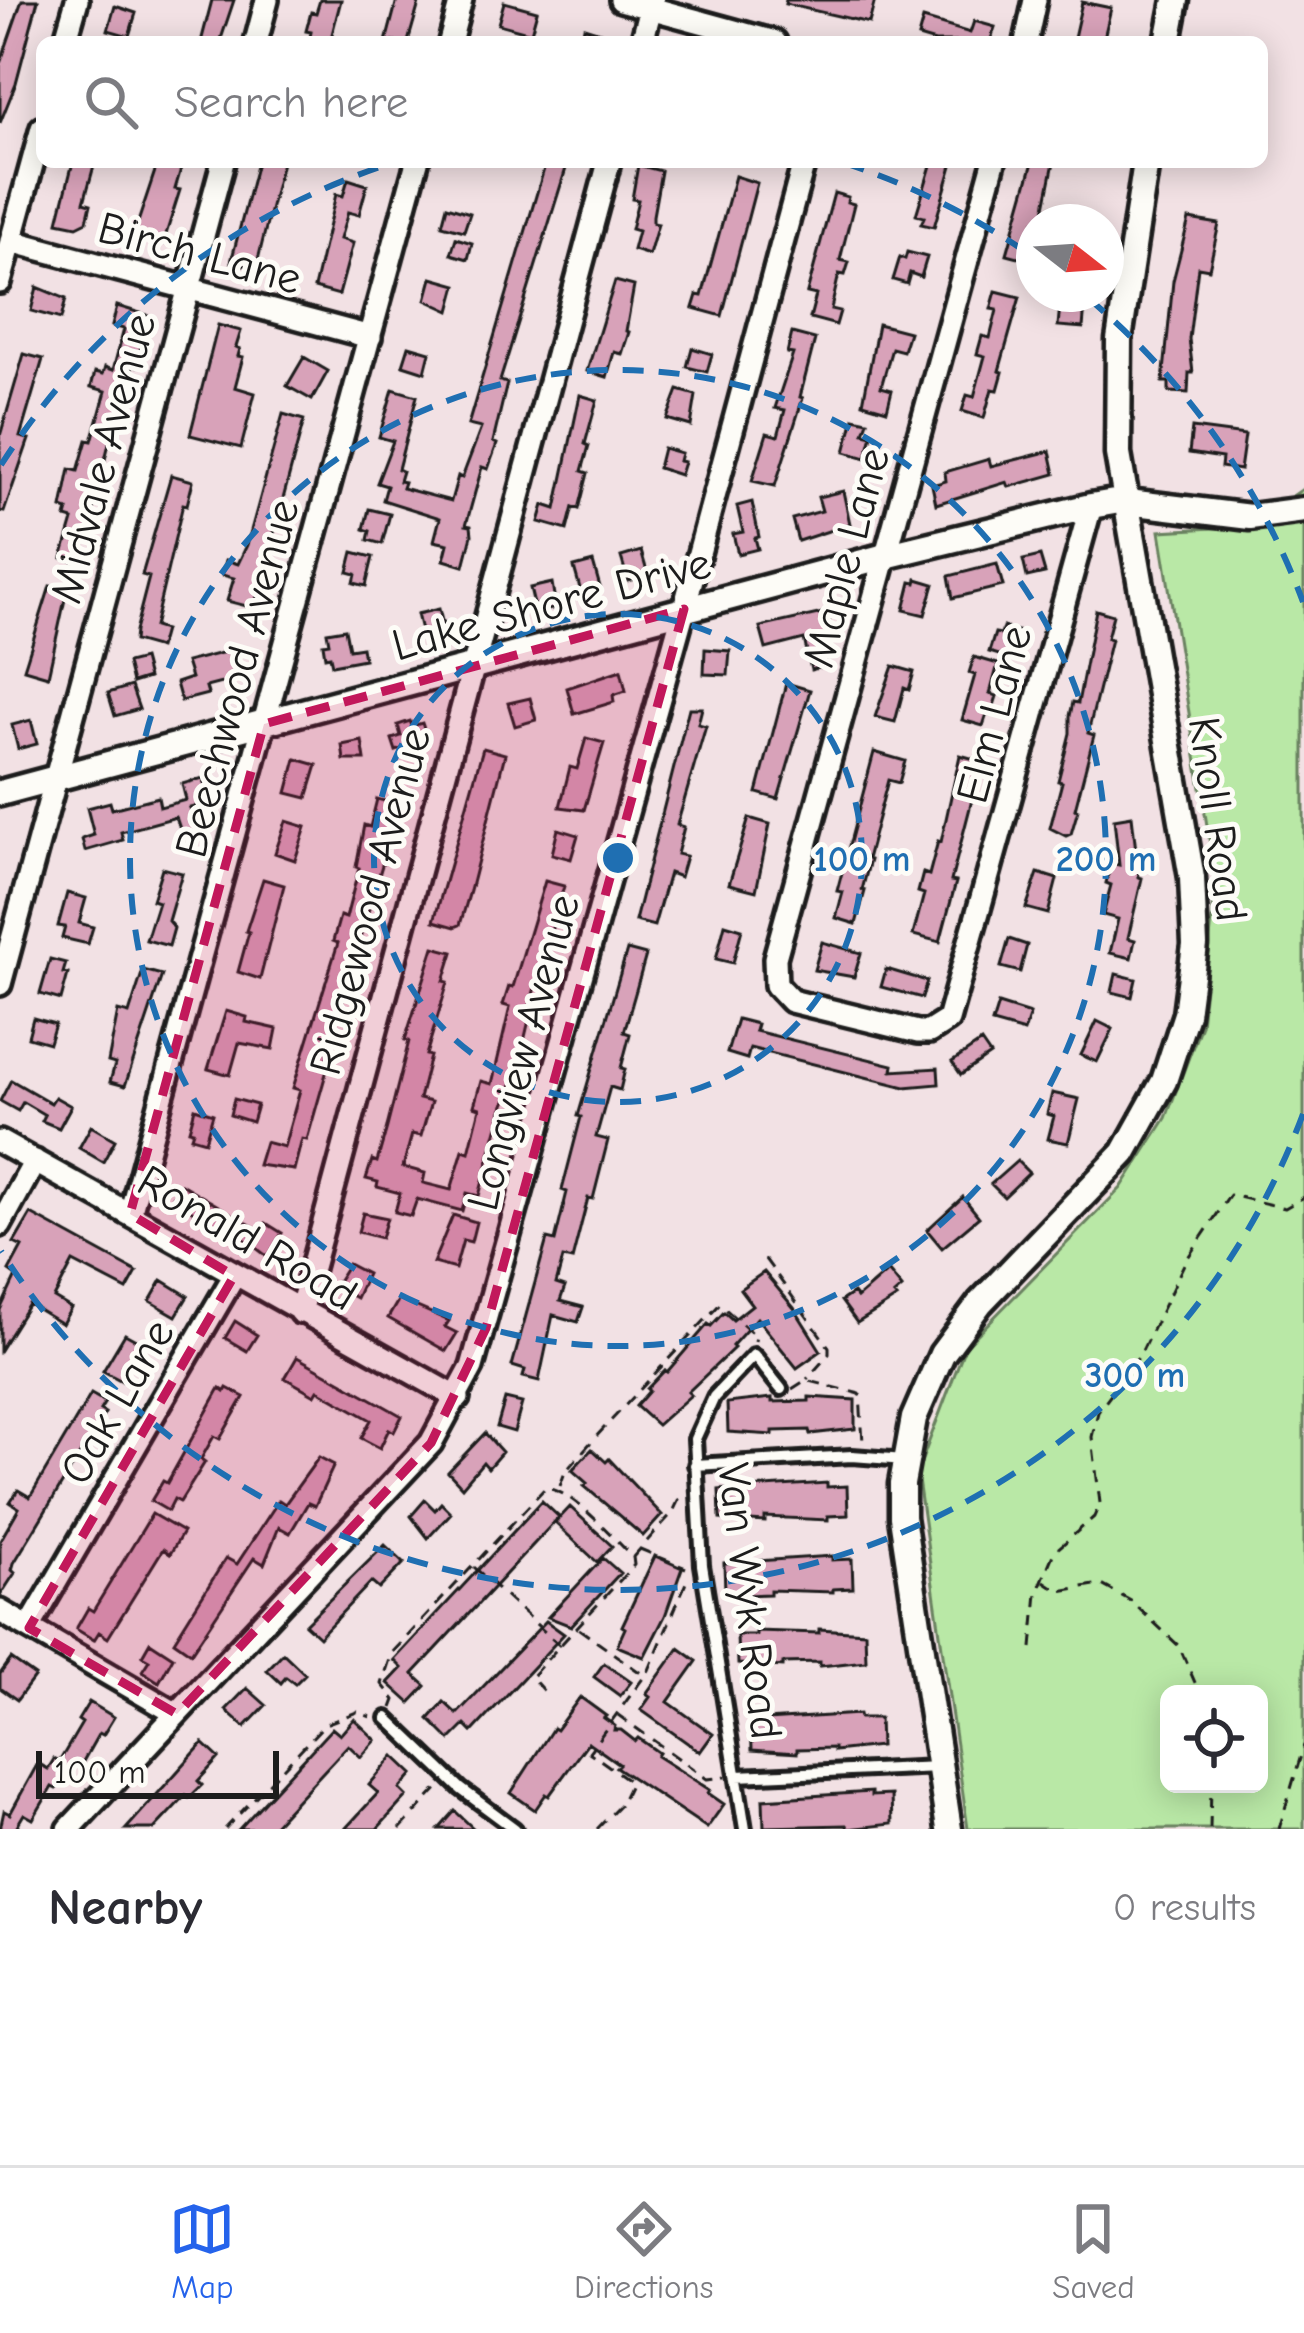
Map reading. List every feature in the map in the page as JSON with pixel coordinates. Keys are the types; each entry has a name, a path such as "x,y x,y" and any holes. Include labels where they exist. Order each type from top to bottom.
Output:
{"street":[{"path":"67,36 77,0"},
{"path":"258,36 267,0"},
{"path":"452,36 461,0"},
{"path":"621,0 652,4 756,36"},
{"path":"1027,36 1035,0"},
{"path":"1169,36 1176,0"},
{"path":"644,36 652,4"},
{"path":"0,282 36,150"},
{"name":"Midvale Avenue","path":"0,984 221,168"},
{"name":"Beechwood Avenue","path":"130,1214 415,168"},
{"name":"Ridgewood Avenue","path":"300,1312 607,168"},
{"name":"Longview Avenue","path":"69,1829 431,1443 458,1398 487,1328 802,168"},
{"name":"Maple Lane","path":"773,972 992,168"},
{"name":"Knoll Road","path":"949,1829 902,1517 905,1460 914,1418 942,1354 980,1303 1124,1153 1164,1081 1186,1014 1195,945 1192,878 1118,454 1119,340 1145,168"},
{"name":"Birch Lane","path":"11,242 370,338"},
{"name":"Lake Shore Drive","path":"0,793 885,556 1091,506 1126,502 1250,517 1304,510"},
{"name":"Elm Lane","path":"773,972 776,985 791,1001 918,1032 940,1028 953,1012 1091,506"},
{"name":"Ronald Road","path":"0,1142 458,1398"},
{"path":"0,1226 35,1162"},
{"name":"Oak Lane","path":"29,1628 234,1276"},
{"path":"0,1611 177,1714"}],"lane":[{"path":"754,1354 781,1390"},
{"name":"Van Wyk Road","path":"745,1829 702,1565 694,1465 701,1418 729,1378 754,1354"},
{"path":"694,1465 863,1457 905,1460"},
{"path":"387,1718 449,1777 515,1829"},
{"name":"Van Wyk Road","path":"737,1776 939,1767"}],"path":[{"path":"1033,1648 1037,1593 1054,1552 1094,1517 1100,1503 1091,1437 1098,1412 1140,1355 1185,1262 1230,1195 1285,1208 1304,1197"},
{"path":"765,1259 829,1347 829,1354 806,1380 786,1394 781,1390"},
{"path":"558,1489 592,1441 720,1304 756,1336 754,1354"},
{"path":"806,1380 860,1394 863,1457"},
{"path":"229,1828 325,1724 357,1712 376,1720 387,1718 395,1700 382,1684 392,1653 545,1488 558,1489 634,1557"},
{"path":"547,1695 532,1677 628,1574 634,1557 674,1512 682,1493"},
{"path":"597,1829 632,1782 589,1752 645,1676 690,1574 687,1568 640,1549"},
{"path":"473,1566 560,1646"},
{"path":"1042,1580 1059,1591 1100,1584 1131,1601 1179,1646 1196,1685"},
{"path":"578,1628 645,1676"},
{"path":"617,1714 707,1779 737,1776"},
{"path":"1279,1829 1304,1745"},
{"path":"400,1829 449,1777"},
{"path":"1210,1793 1210,1829"}],"highlighted area":[{"path":"684,609 486,1328 431,1443 177,1714 29,1628 234,1276 130,1214 264,724"}],"green space":[{"path":"1304,488 1304,1829 968,1829 917,1473 965,1347 1121,1188 1166,1118 1201,1025 1216,882 1160,531 1249,526"}],"building":[{"path":"22,0 38,0 0,123 0,64"},
{"path":"212,0 234,0 222,36 203,36"},
{"path":"320,0 341,0 332,36 310,36 306,31 311,12 316,13"},
{"path":"397,0 420,0 410,36 388,36"},
{"path":"786,0 875,0 869,23 785,4"},
{"path":"504,2 537,11 531,33 498,24"},
{"path":"1082,2 1111,8 1104,36 1074,36"},
{"path":"115,6 136,13 129,36 108,30"},
{"path":"923,19 970,33 974,21 995,27 992,36 918,36"},
{"path":"584,27 613,36 582,36"},
{"path":"72,168 93,168 84,202 91,204 87,221 77,226 58,222"},
{"path":"156,168 181,168 175,189 180,190 163,244 135,231"},
{"path":"255,168 281,168 256,268 231,262"},
{"path":"544,168 566,168 500,381 507,383 493,442 497,444 488,469 482,467 466,525 471,526 472,535 464,566 444,560 448,544 434,541 440,518 383,500 387,486 377,483 393,441 379,437 393,389 417,396 398,469 402,488 451,501 481,428 468,425"},
{"path":"637,168 661,171 653,216 653,223 658,224 649,255 633,250 638,231 631,229 638,200 632,199"},
{"path":"930,168 951,168 934,227 921,224 924,217 916,215"},
{"path":"1031,168 1053,168 1046,204 1021,204"},
{"path":"735,176 757,183 722,316 693,308 697,295 702,296"},
{"path":"348,179 367,185 359,215 348,212 340,239 353,243 339,295 314,288 336,194 343,196"},
{"path":"834,193 854,204 840,260 849,262 845,275 839,274 831,309 840,311 836,325 810,318 816,295 807,293"},
{"path":"447,206 470,213 464,231 442,225"},
{"path":"1189,219 1219,224 1209,269 1198,267 1188,393 1169,392 1169,382 1163,382 1173,281"},
{"path":"1016,222 1016,256 1007,254"},
{"path":"456,238 472,243 468,259 451,254"},
{"path":"907,252 927,257 921,277 910,273 907,284 893,280 900,257 905,259"},
{"path":"432,278 457,285 450,311 426,300"},
{"path":"615,281 634,286 629,332 622,354 614,352 607,377 587,371"},
{"path":"37,287 66,299 61,319 31,311"},
{"path":"996,291 1016,296 999,371 1003,372 998,390 992,389 984,418 962,411 967,395 974,397 985,356 977,354 982,336 990,338 997,310 991,309"},
{"path":"117,306 147,315 137,366 133,365 111,435 80,563 62,558 73,520 66,518 68,510 62,508 70,469 78,471 87,440 92,441 106,391 91,387 95,372 103,374 105,367 113,370 124,329 112,326"},
{"path":"1059,312 1084,312 1083,328 1058,326"},
{"path":"878,324 909,332 903,351 892,348 881,387 892,390 887,410 863,403"},
{"path":"218,325 241,331 236,347 243,357 235,387 255,393 241,448 190,435"},
{"path":"792,333 815,339 803,398 775,486 752,481 767,433 778,436 785,410 775,408 793,354 787,353"},
{"path":"409,346 430,352 425,372 403,365"},
{"path":"692,348 712,354 707,372 687,367"},
{"path":"24,354 43,359 20,437 29,439 4,512 0,511 0,436"},
{"path":"304,357 328,371 312,400 287,386"},
{"path":"678,390 696,395 691,426 667,419"},
{"path":"580,395 597,400 585,444 589,446 582,471 588,473 579,509 573,507 567,530 539,522 544,505 556,509"},
{"path":"283,414 304,420 254,608 227,601 234,578 222,575 226,560 238,564 247,545"},
{"path":"854,418 868,421 864,433 872,435 866,458 845,452"},
{"path":"1192,428 1245,435 1240,470 1221,467 1222,458 1189,453"},
{"path":"663,448 681,453 680,475 658,468"},
{"path":"1050,451 1055,474 1009,487 1007,482 936,504 932,485 946,481 945,472 989,459 991,466"},
{"path":"171,475 193,481 187,505 183,504 154,627 164,630 159,648 134,641 149,577 142,575"},
{"path":"843,491 850,524 798,541 792,519 822,511 818,497"},
{"path":"752,502 758,549 738,554 733,534 743,532 737,506"},
{"path":"369,509 390,514 382,544 368,540 370,531 364,529"},
{"path":"641,551 648,575 628,581 621,557"},
{"path":"353,552 373,557 366,586 354,583 356,574 348,572"},
{"path":"1040,556 1045,573 1027,577 1023,560"},
{"path":"593,562 600,587 581,592 574,567"},
{"path":"997,564 1003,586 953,598 949,576"},
{"path":"911,582 934,584 925,615 904,610"},
{"path":"552,583 556,608 536,613 530,588"},
{"path":"50,586 67,590 48,676 24,669"},
{"path":"439,609 446,637 424,643 417,614"},
{"path":"1096,610 1113,615 1107,638 1111,639 1088,733 1094,735 1078,810 1071,834 1066,836 1050,828"},
{"path":"827,612 833,636 820,639 826,666 811,670 804,639 766,649 760,627"},
{"path":"1003,627 1017,631 1009,658 989,652 995,633 1001,634"},
{"path":"345,629 349,649 362,647 364,659 332,665 323,644 329,643 327,632"},
{"path":"705,649 730,651 728,675 704,674"},
{"path":"229,651 237,679 206,687 208,694 181,701 176,683 191,678 186,662"},
{"path":"974,657 998,664 990,694 997,696 983,726 962,720 975,675 969,673"},
{"path":"143,659 148,678 132,683 127,663"},
{"path":"893,666 914,672 909,690 904,688 895,722 875,717"},
{"path":"621,670 626,691 613,695 614,702 574,714 567,688"},
{"path":"786,683 810,690 778,799 757,793"},
{"path":"131,686 139,709 115,716 108,693"},
{"path":"530,698 536,720 515,726 508,703"},
{"path":"689,708 702,708 698,724 706,726 677,825 684,827 677,854 686,856 680,877 669,873 654,926 635,921"},
{"path":"31,720 37,744 18,749 12,725"},
{"path":"410,721 412,726 422,723 428,740 396,751 392,739 401,736 398,725"},
{"path":"586,738 604,743 584,810 560,807 570,767 577,769"},
{"path":"362,741 365,760 344,760 342,745"},
{"path":"483,748 505,754 470,891 460,925 455,927 434,921"},
{"path":"874,752 905,761 899,783 888,780 856,924 836,918 843,892 837,891"},
{"path":"960,755 982,761 940,942 913,935 924,894 918,892 941,842"},
{"path":"296,759 317,765 307,798 287,793"},
{"path":"203,778 209,803 190,808 199,832 183,838 176,817 121,832 123,840 85,851 82,839 94,835 87,808 110,802 112,809 158,797 160,807 186,800 182,784"},
{"path":"377,799 400,805 353,962 357,963 339,1010 307,1140 302,1139 294,1170 258,1165 265,1142 284,1147 300,1090 293,1088 338,943 333,941 340,916 346,918 364,825 370,827"},
{"path":"1132,816 1142,878 1128,938 1135,940 1131,958 1110,953 1118,919 1103,915 1111,863 1119,865 1114,819"},
{"path":"749,818 770,824 756,891 729,884"},
{"path":"286,821 306,827 295,860 275,853"},
{"path":"558,829 578,835 571,859 552,854"},
{"path":"162,868 182,873 168,921 174,928 169,946 146,940"},
{"path":"1038,873 1057,879 1048,914 1026,908"},
{"path":"263,879 284,885 260,979 238,972"},
{"path":"545,881 564,886 479,1196 467,1193 462,1211 417,1199 411,1216 395,1212 400,1193 366,1179 372,1160 377,1162 409,1041 405,1040 434,947 453,952 419,1099 431,1102 421,1136 412,1134 403,1167 425,1173 423,1183 451,1190 463,1150 469,1152 481,1081 492,1084 510,1007 503,1005 509,986 513,987"},
{"path":"67,893 86,898 79,923 93,927 88,944 62,938 65,927 58,926"},
{"path":"725,924 742,929 733,963 716,959"},
{"path":"1009,939 1027,945 1020,972 1001,967"},
{"path":"822,942 861,953 854,977 814,970"},
{"path":"627,950 646,955 624,1032 630,1034 621,1068 625,1069 620,1090 610,1087 596,1137 608,1140 593,1199 588,1198 572,1260 563,1258 556,1284 565,1287 560,1301 583,1307 578,1322 553,1315 539,1381 523,1377 525,1370 512,1366 547,1239 555,1241 578,1116"},
{"path":"50,959 66,963 61,1000 40,994"},
{"path":"886,969 927,981 922,998 881,987"},
{"path":"143,970 162,975 125,1086 110,1082 115,1064 108,1062 118,1011 129,1014"},
{"path":"1116,974 1136,979 1132,997 1112,992"},
{"path":"998,1004 1030,1014 1024,1032 992,1023"},
{"path":"226,1011 247,1017 246,1022 277,1029 273,1049 239,1043 230,1075 208,1069"},
{"path":"33,1018 55,1024 49,1043 28,1037"},
{"path":"737,1019 757,1024 755,1031 893,1065 892,1071 938,1068 939,1084 905,1087 750,1048 747,1059 727,1053"},
{"path":"1097,1021 1113,1029 1097,1062 1081,1055"},
{"path":"981,1042 990,1055 961,1075 952,1062"},
{"path":"11,1080 51,1103 55,1097 71,1106 59,1128 42,1121 45,1115 23,1102 18,1111 0,1101"},
{"path":"1052,1093 1079,1099 1068,1143 1048,1139 1054,1116 1047,1114"},
{"path":"234,1099 257,1105 252,1122 230,1115"},
{"path":"195,1108 213,1114 205,1141 191,1137"},
{"path":"91,1126 115,1140 103,1162 79,1148"},
{"path":"1017,1161 1029,1173 1004,1197 991,1184"},
{"path":"181,1184 261,1231 266,1223 282,1233 268,1257 230,1228 227,1232 172,1199"},
{"path":"963,1197 979,1217 942,1248 927,1230"},
{"path":"363,1213 387,1218 381,1238 358,1232"},
{"path":"31,1214 137,1272 127,1290 73,1262 54,1298 71,1308 62,1324 29,1304 0,1350 0,1310 16,1276 9,1271 22,1247 14,1243"},
{"path":"453,1215 476,1222 471,1242 463,1240 455,1269 433,1263"},
{"path":"348,1264 367,1274 356,1298 334,1286"},
{"path":"888,1271 902,1288 894,1295 897,1298 857,1323 841,1301 853,1293 857,1298"},
{"path":"764,1272 821,1351 797,1368 757,1318 734,1348 688,1392 691,1395 657,1425 636,1406 647,1389 708,1324 724,1312 733,1320 752,1305 740,1289"},
{"path":"162,1280 188,1296 176,1316 150,1301"},
{"path":"399,1299 449,1321 445,1327 457,1333 446,1351 388,1318"},
{"path":"235,1321 257,1335 247,1351 225,1338"},
{"path":"125,1334 143,1344 122,1381 103,1371"},
{"path":"297,1357 402,1416 380,1448 361,1438 371,1420 318,1390 315,1395 285,1378"},
{"path":"220,1388 244,1397 220,1439 214,1436 201,1459 205,1462 180,1502 174,1499 168,1511 151,1501 163,1481 167,1483"},
{"path":"91,1394 105,1402 100,1410 105,1413 14,1563 15,1573 0,1596 0,1541 19,1508 10,1502 18,1490 30,1497"},
{"path":"809,1397 855,1400 855,1429 810,1434 809,1430 773,1431 773,1435 728,1432 727,1403 772,1398 772,1402 809,1401"},
{"path":"505,1399 522,1403 514,1432 497,1427"},
{"path":"485,1433 502,1452 488,1468 483,1462 462,1487 448,1472"},
{"path":"592,1449 606,1462 609,1459 662,1515 643,1536 572,1470"},
{"path":"319,1457 334,1465 315,1506 308,1503 290,1533 279,1527 264,1564 254,1558 191,1653 174,1641 226,1558 237,1564 279,1500 285,1504"},
{"path":"827,1483 827,1487 847,1486 848,1515 828,1516 828,1520 765,1517 765,1522 720,1519 719,1490"},
{"path":"425,1500 435,1510 441,1503 451,1513 428,1538 411,1516"},
{"path":"542,1501 559,1517 413,1674 426,1686 410,1703 388,1683 402,1668 394,1660"},
{"path":"570,1507 612,1546 597,1562 555,1523"},
{"path":"152,1514 183,1532 170,1554 163,1549 108,1638 99,1632 94,1640 76,1629 88,1608 93,1611"},
{"path":"385,1545 404,1563 379,1589 371,1582 319,1637 305,1624"},
{"path":"655,1556 682,1568 644,1657 617,1646"},
{"path":"832,1556 832,1560 852,1559 853,1588 725,1592 724,1563"},
{"path":"603,1558 620,1573 571,1626 548,1617"},
{"path":"546,1621 564,1634 472,1732 465,1725 450,1740 429,1719 444,1702 457,1714"},
{"path":"819,1629 865,1632 866,1661 820,1666 820,1662 783,1663 783,1667 738,1664 737,1635 819,1633"},
{"path":"150,1642 173,1657 159,1682 142,1671 149,1660 142,1656"},
{"path":"679,1648 697,1661 668,1702 713,1734 700,1752 641,1710 650,1697 646,1694"},
{"path":"283,1653 305,1674 295,1684 286,1677 281,1683 267,1670"},
{"path":"11,1659 35,1676 17,1700 0,1688 0,1674"},
{"path":"604,1663 631,1682 620,1696 594,1677"},
{"path":"247,1688 266,1705 245,1727 226,1710"},
{"path":"580,1697 606,1716 614,1730 635,1741 638,1738 724,1804 707,1828 616,1767 619,1764 588,1742 535,1810 511,1793 553,1728"},
{"path":"89,1702 114,1717 103,1735 99,1733 81,1765 75,1762 64,1781 52,1787 33,1819 24,1814 15,1829 0,1829 4,1811 10,1814 38,1763 48,1769 54,1759 59,1762"},
{"path":"859,1714 860,1718 879,1718 880,1746 797,1749 797,1753 752,1750 751,1721"},
{"path":"354,1719 376,1740 361,1757 348,1745 270,1829 239,1829 332,1728 340,1735"},
{"path":"203,1743 219,1758 198,1781 202,1785 154,1829 126,1829"},
{"path":"394,1756 413,1774 400,1789 407,1796 377,1829 345,1829 378,1793 369,1785"},
{"path":"871,1792 871,1796 891,1795 892,1824 848,1829 846,1825 764,1827 763,1799"},
{"path":"455,1811 474,1829 439,1829"}]}
